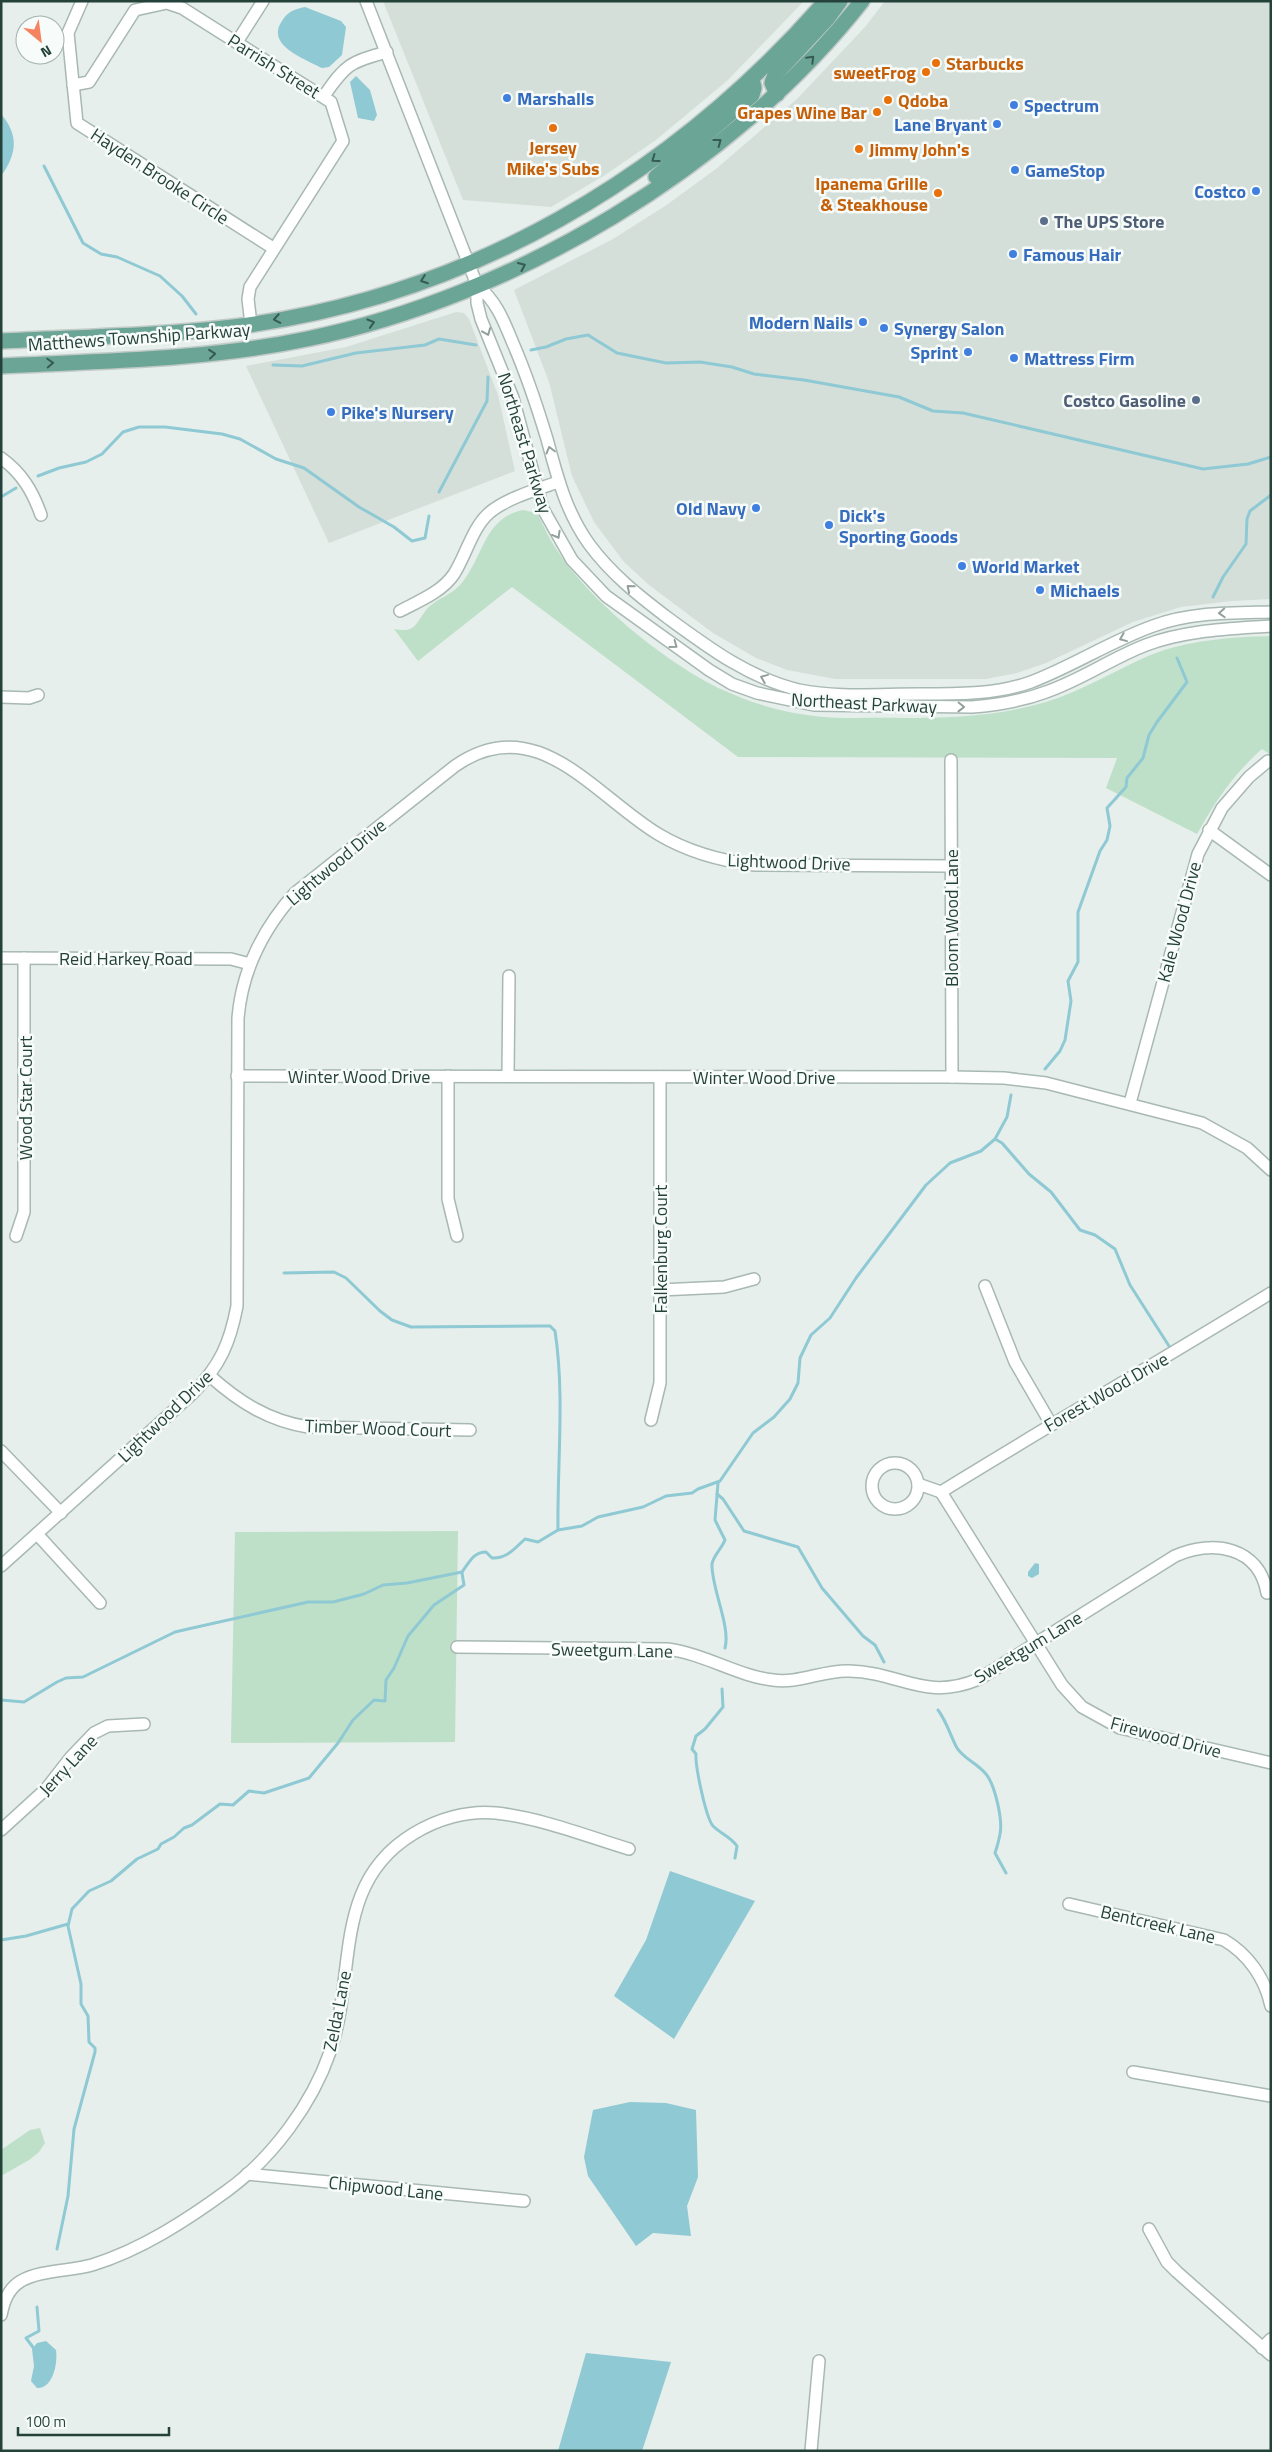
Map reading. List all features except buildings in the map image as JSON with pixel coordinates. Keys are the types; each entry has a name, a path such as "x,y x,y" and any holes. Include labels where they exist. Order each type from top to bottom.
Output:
{"main road":[{"name":"Matthews Township Parkway","path":"1,341 151,334 252,324 351,303 396,290 470,264 526,238 581,209 690,132 752,79 826,1"},
{"path":"777,94 772,83 775,75 828,19 840,1"},
{"name":"Matthews Township Parkway","path":"1,366 210,354 297,341 402,314 478,285 555,249 667,180 748,120 777,94 819,51 862,1"},
{"path":"638,199 658,174 752,95 754,88 752,79"}],"street":[{"name":"Hayden Brooke Circle","path":"82,1 68,33 77,122 273,248"},
{"path":"236,42 263,1"},
{"name":"Northeast Parkway","path":"366,1 478,285 477,303 481,319 513,398 543,509 572,560 606,596 716,674 732,684 784,700 814,705 972,707 995,705 1047,692 1130,652 1170,637 1214,630 1271,626"},
{"name":"Parrish Street","path":"73,85 88,82 135,10 167,3 182,8 324,96 330,102 343,141 273,248 250,287 248,299 252,324"},
{"path":"324,96 342,70 360,60 387,52"},
{"name":"Northeast Parkway","path":"478,285 491,297 499,311 522,364 558,482 578,527 590,544 626,586 735,665 777,684 800,690 835,694 959,694 1008,689 1031,682 1110,643 1155,625 1218,613 1271,612"},
{"path":"1,458 22,476 36,500 41,515"},
{"path":"400,611 446,584 453,575 483,520 490,512 558,482"},
{"path":"1,697 29,698 38,695"},
{"name":"Lightwood Drive","path":"1,1566 210,1376 227,1346 237,1306 237,1076 239,1004 250,964 274,918 307,882 455,766 474,754 495,747 530,748 555,758 657,833 684,847 726,861 755,865 952,866"},
{"name":"Bloom Wood Lane","path":"951,760 952,1077"},
{"name":"Kale Wood Drive","path":"1130,1103 1193,869 1209,830 1234,794 1268,761"},
{"path":"1209,830 1271,875"},
{"name":"Reid Harkey Road","path":"1,958 231,959 250,964"},
{"name":"Wood Star Court","path":"16,1236 24,1212 24,958"},
{"path":"508,1076 509,976"},
{"name":"Winter Wood Drive","path":"237,1076 1004,1078 1046,1082 1202,1123 1247,1148 1271,1170"},
{"path":"448,1076 448,1199 457,1236"},
{"name":"Falkenburg Court","path":"651,1420 660,1383 660,1076"},
{"path":"660,1290 724,1287 754,1280"},
{"path":"985,1286 1015,1362 1051,1424"},
{"name":"Forest Wood Drive","path":"941,1492 1051,1424 1145,1371 1271,1292"},
{"name":"Timber Wood Court","path":"210,1376 259,1412 294,1425 308,1427 470,1430"},
{"path":"1,1451 60,1513"},
{"path":"892,1463 908,1467 916,1476 918,1484 911,1502 895,1509 882,1505 877,1500 872,1489 877,1472 892,1463"},
{"path":"918,1484 941,1492"},
{"name":"Firewood Drive","path":"941,1492 1062,1685 1082,1708 1107,1723 1120,1728 1271,1763"},
{"path":"38,1534 100,1603"},
{"name":"Sweetgum Lane","path":"456,1647 667,1649 695,1654 750,1675 775,1681 849,1671 940,1689 962,1686 979,1679 1175,1556 1187,1551 1210,1547 1227,1549 1243,1555 1260,1570 1265,1578 1268,1593"},
{"name":"Jerry Lane","path":"1,1830 46,1789 70,1757 94,1733 108,1726 144,1724"},
{"name":"Zelda Lane","path":"1,2315 8,2293 20,2282 46,2273 94,2264 122,2254 164,2233 230,2189 276,2145 299,2113 325,2067 339,2016 354,1912 361,1892 370,1876 391,1850 409,1836 430,1825 454,1817 489,1813 543,1822 629,1849"},
{"name":"Bentcreek Lane","path":"1069,1904 1224,1940 1243,1953 1256,1970 1266,1989 1271,2006"},
{"path":"1133,2072 1271,2096"},
{"name":"Chipwood Lane","path":"247,2174 524,2201"},
{"path":"1150,2229 1167,2262 1266,2352 1271,2338"},
{"path":"811,2451 819,2361"}],"shaded area":[{"path":"383,1 804,1 728,80 656,140 605,175 551,207 463,200"},
{"path":"885,1 1271,1 1271,599 1181,607 1133,622 1046,663 1017,673 986,679 835,679 787,670 756,658 713,633 649,585 624,562 594,522 572,476 549,382 514,290 613,239 665,206 716,169 797,99 865,27"},
{"path":"456,312 464,313 469,319 498,395 515,471 329,543 246,366 346,347"}],"green space":[{"path":"523,510 537,513 553,544 573,572 611,612 656,649 702,679 723,690 764,706 819,717 956,717 1028,707 1085,687 1148,656 1178,646 1240,637 1271,636 1271,755 1262,749 1242,769 1218,799 1197,834 1106,788 1117,758 738,757 512,587 418,661 394,629 406,630 414,627 429,606 456,589 468,574 492,530 510,514"},
{"path":"458,1531 455,1742 231,1743 235,1532"},
{"path":"40,2128 45,2143 39,2152 1,2176 1,2150 30,2130"}],"water":[{"path":"305,7 341,21 346,27 342,55 329,67 322,68 297,56 283,44 279,37 278,30 284,18 292,11"},
{"path":"356,76 370,90 377,115 374,121 358,118 350,82"},
{"path":"1,114 11,129 14,145 10,160 1,176"},
{"path":"1035,1563 1039,1564 1039,1574 1032,1578 1028,1576 1028,1572"},
{"path":"670,1871 755,1901 674,2039 614,1996 646,1940"},
{"path":"630,2102 666,2103 696,2110 698,2177 687,2206 691,2236 653,2233 636,2246 588,2176 584,2157 593,2110"},
{"path":"46,2341 56,2350 55,2368 51,2380 42,2387 37,2388 31,2381 34,2366 32,2349 37,2343"},
{"path":"586,2353 671,2362 642,2451 558,2451"}],"waterway":[{"path":"44,166 83,243 101,254 117,257 160,276 182,296 196,314"},
{"path":"531,350 546,347 566,339 588,335 617,353 666,363 700,362 732,367 754,374 804,380 899,397 933,411 963,413 1203,469 1248,464 1271,457"},
{"path":"273,365 302,366 356,353 425,345 439,339 476,345"},
{"path":"439,492 487,401 488,377"},
{"path":"38,476 59,468 86,462 102,454 123,432 139,427 165,427 222,434 240,439 276,459 304,468 359,507 394,527 412,541 425,538 429,516"},
{"path":"1,497 16,488"},
{"path":"1213,597 1223,577 1246,544 1247,519 1250,511 1271,495"},
{"path":"1045,1069 1060,1051 1065,1040 1071,1001 1068,981 1078,962 1078,912 1100,851 1107,840 1110,826 1107,808 1126,787 1127,778 1143,758 1149,735 1187,682 1177,658"},
{"path":"1,1700 24,1702 57,1682 66,1678 83,1677 175,1632 308,1602 333,1602 364,1594 383,1585 407,1583 462,1572 472,1559 482,1552 486,1552 492,1558 502,1557 525,1539 538,1542 558,1530 582,1526 598,1517 643,1507 666,1496 692,1493 720,1481 753,1433 774,1417 790,1399 798,1383 800,1358 811,1335 830,1318 856,1278 926,1185 950,1163 981,1151 995,1139 1007,1117 1011,1095"},
{"path":"995,1139 1002,1143 1029,1174 1051,1192 1080,1230 1095,1235 1115,1249 1130,1285 1169,1346"},
{"path":"284,1273 334,1272 346,1278 392,1320 411,1327 550,1326 555,1331 560,1380 558,1530"},
{"path":"718,1483 715,1520 725,1540 712,1564 714,1584 725,1629 725,1648"},
{"path":"717,1494 723,1499 744,1531 798,1547 822,1588 863,1636 875,1645 884,1662"},
{"path":"57,2249 68,2196 74,2129 95,2052 95,2048 89,2042 88,2016 81,2004 81,1984 68,1926 72,1909 89,1891 111,1881 137,1859 158,1849 161,1844 174,1837 184,1828 192,1825 220,1804 233,1805 249,1791 264,1793 309,1778 338,1743 353,1720 374,1700 385,1701 386,1680 394,1668 408,1636 434,1605 464,1585 462,1573"},
{"path":"722,1689 723,1707 705,1729 696,1736 692,1749 696,1754 701,1791 710,1821 713,1826 737,1846 735,1858"},
{"path":"938,1710 957,1748 986,1774 992,1786 998,1803 1001,1828 995,1853 1006,1873"},
{"path":"1,1940 26,1936 68,1924"},
{"path":"35,2350 26,2338 39,2331 37,2307"}],"place":[{"name":"Starbucks","path":"936,63"},
{"name":"sweetFrog","path":"926,72"},
{"name":"Marshalls","path":"507,98"},
{"name":"Qdoba","path":"888,100"},
{"name":"Spectrum","path":"1014,105"},
{"name":"Grapes Wine Bar","path":"877,112"},
{"name":"Lane Bryant","path":"997,124"},
{"name":"Jersey Mike's Subs","path":"553,128"},
{"name":"Jimmy John's","path":"859,149"},
{"name":"GameStop","path":"1015,170"},
{"name":"Costco","path":"1256,191"},
{"name":"Ipanema Grille & Steakhouse","path":"938,193"},
{"name":"The UPS Store","path":"1044,221"},
{"name":"Famous Hair","path":"1013,254"},
{"name":"Modern Nails","path":"863,322"},
{"name":"Synergy Salon","path":"884,328"},
{"name":"Sprint","path":"968,352"},
{"name":"Mattress Firm","path":"1014,358"},
{"name":"Costco Gasoline","path":"1196,400"},
{"name":"Pike's Nursery","path":"331,412"},
{"name":"Old Navy","path":"756,508"},
{"name":"Dick's Sporting Goods","path":"829,525"},
{"name":"World Market","path":"962,566"},
{"name":"Michaels","path":"1040,590"}]}
